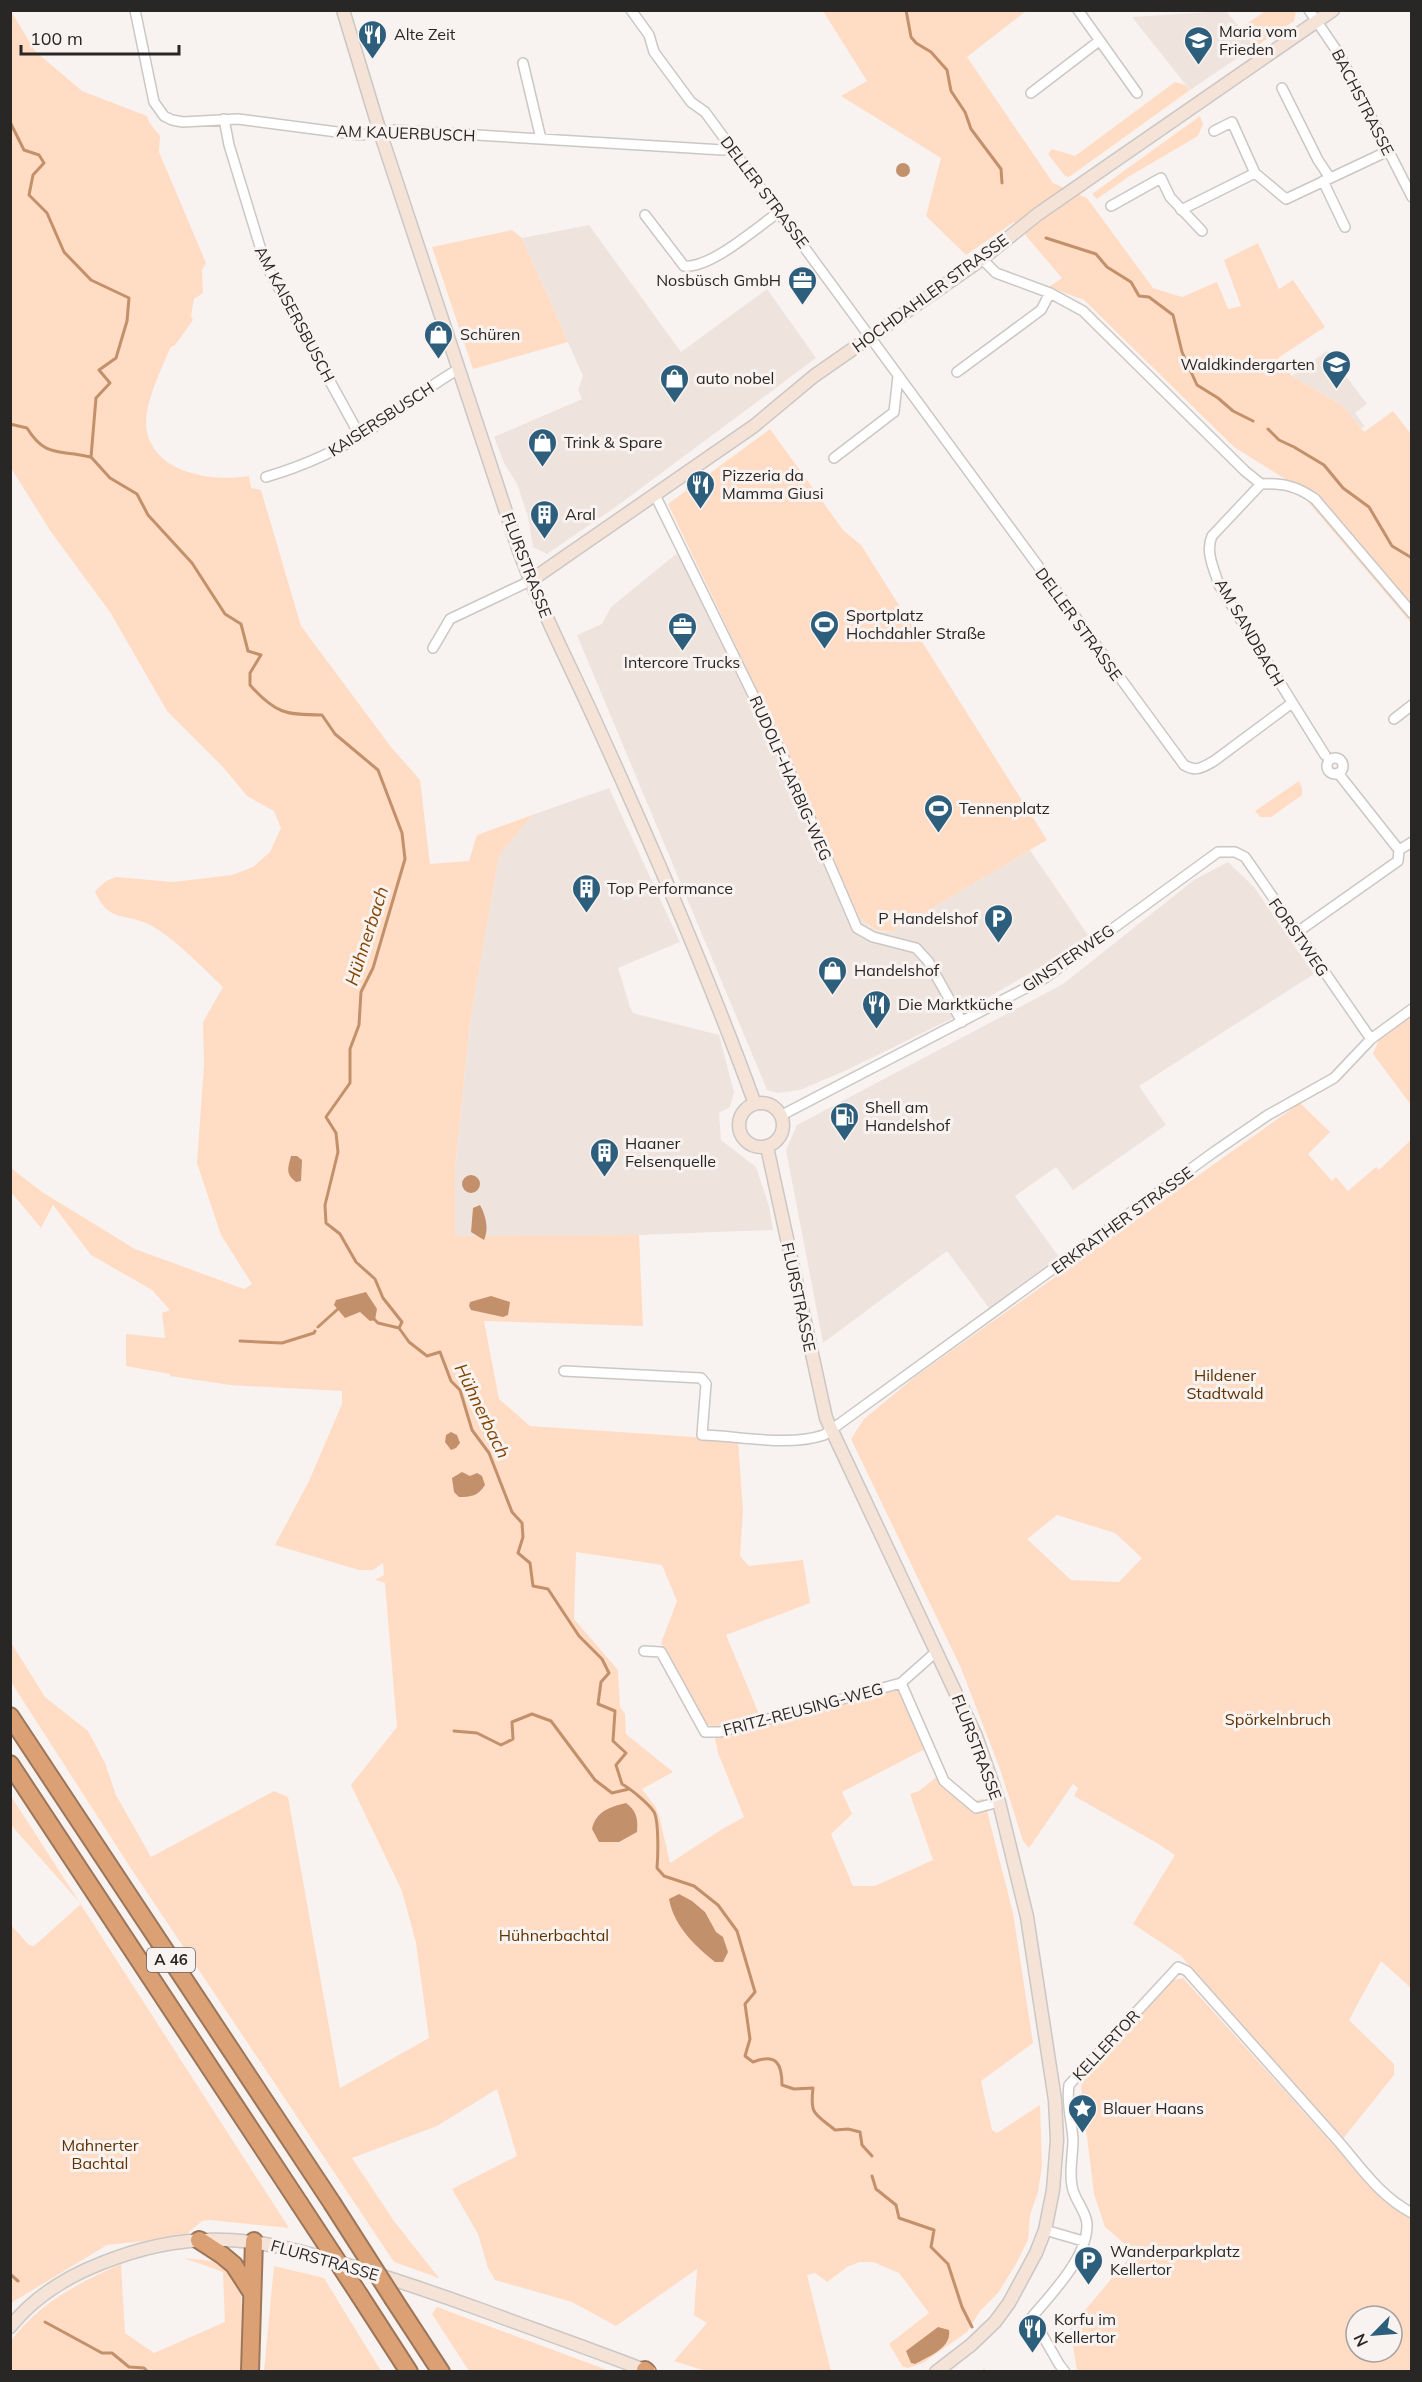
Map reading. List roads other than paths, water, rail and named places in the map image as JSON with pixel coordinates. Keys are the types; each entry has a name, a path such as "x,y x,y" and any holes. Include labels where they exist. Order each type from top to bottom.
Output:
{"highway":[{"name":"A 46","path":"10,1716 441,2372"},
{"name":"A 46","path":"10,1764 409,2372"},
{"path":"199,2240 234,2265 252,2292"},
{"path":"250,2372 254,2241"},
{"path":"384,2337 398,2372"}],"main road":[{"name":"FLURSTRASSE","path":"343,10 380,132 530,581 598,727 711,985 755,1104"},
{"name":"HOCHDAHLER STRASSE","path":"530,581 754,426 814,376 982,259 1038,214 1333,10"},
{"path":"755,1104 770,1105 782,1115 783,1133 767,1148 752,1146 741,1135 739,1126 742,1112 755,1104"},
{"name":"FLURSTRASSE","path":"767,1148 819,1397 831,1432 976,1736 999,1802 1027,1917 1055,2100 1056,2150 1053,2190 1045,2230 1036,2253 1009,2303 995,2322 971,2345 936,2372"},
{"name":"FLURSTRASSE","path":"10,2327 43,2294 87,2269 148,2246 199,2240 254,2241 302,2251 424,2289 647,2371"}],"street":[{"name":"AM KAUERBUSCH","path":"135,10 154,102 164,116 172,120 183,122 224,118 360,135 394,130 723,150 730,146"},
{"name":"DELLER STRASSE","path":"631,10 648,35 654,52 691,102 705,112 1184,765 1191,770 1200,769 1214,761 1292,703"},
{"path":"1078,10 1137,93"},
{"name":"BACHSTRASSE","path":"1309,10 1339,54 1412,197"},
{"path":"1031,93 1099,41"},
{"path":"523,63 541,139"},
{"path":"1282,88 1318,160 1345,227"},
{"name":"AM KAISERSBUSCH","path":"224,118 235,166 265,263 360,436"},
{"path":"1214,131 1232,122 1256,173 1286,199 1388,150"},
{"path":"1111,206 1161,178 1170,197 1185,208 1256,173"},
{"path":"645,215 684,266 695,267 710,261 779,212"},
{"path":"982,259 996,273 1050,293 1083,311 1245,471 1261,484 1281,483 1300,488 1315,499 1412,613"},
{"path":"957,372 1041,310 1050,293"},
{"name":"KAISERSBUSCH","path":"266,477 298,468 360,436 459,369"},
{"path":"834,458 894,412 897,376"},
{"name":"AM SANDBACH","path":"1261,484 1212,536 1208,545 1219,585 1325,755"},
{"name":"RUDOLF-HARBIG-WEG","path":"656,495 784,758 857,928 873,937 916,948 928,961 962,1022"},
{"path":"433,648 450,619 530,581"},
{"path":"1394,719 1412,705"},
{"path":"1296,933 1398,861 1399,850 1338,773"},
{"path":"1399,850 1412,842"},
{"name":"FORSTWEG","path":"1218,852 1235,852 1245,857 1371,1039"},
{"name":"GINSTERWEG","path":"782,1115 1045,978 1218,852"},
{"name":"ERKRATHER STRASSE","path":"831,1432 1214,1152 1268,1115 1334,1078 1371,1039 1412,1009"},
{"path":"564,1371 701,1378 706,1384 702,1435 808,1440 831,1432"},
{"name":"FRITZ-REUSING-WEG","path":"644,1650 662,1653 705,1732 720,1732 901,1683 937,1651"},
{"name":"FRITZ-REUSING-WEG","path":"901,1683 944,1781 976,1808 999,1802"},
{"name":"KELLERTOR","path":"1065,2372 1032,2317 1073,2268 1087,2224 1075,2199 1071,2184 1073,2140 1067,2098 1069,2085 1178,1967 1187,1971 1342,2145 1366,2177 1385,2195 1412,2213"},
{"path":"1045,2230 1083,2241"}],"waterway":[{"path":"906,10 911,37 931,52 947,70 951,91 965,112 971,129 1001,169 1002,183"},
{"name":"Hühnerbach","path":"10,122 24,150 39,155 44,163 33,175 29,195 47,213 64,252 91,280 129,298 127,321 116,358 99,370 110,383 96,398 91,457 110,478 137,494 148,515 192,563 225,614 241,624 248,651 261,655 250,673 250,685 274,707 290,713 322,715 335,734 378,770 402,833 405,859 373,968 361,992 359,1025 350,1049 350,1083 326,1117 336,1133 338,1152 325,1205 326,1223 340,1234 356,1262 375,1279 383,1298 402,1322 399,1328 409,1342 427,1356 440,1352 451,1381 460,1390 472,1430 489,1453 512,1512 522,1523 523,1537 518,1553 530,1563 533,1586 548,1589 579,1636 602,1659 609,1673 601,1682 598,1704 615,1711 613,1741 626,1753 616,1765 622,1784 640,1797 656,1817 657,1868 664,1876 694,1886 718,1905 737,1931 755,1992 745,2004 750,2039 745,2056 753,2062 767,2059 776,2062 781,2071 782,2085 794,2089 813,2088 812,2104 815,2113 835,2130 848,2129 860,2132 862,2145 872,2156"},
{"path":"1046,238 1096,254 1107,267 1131,282 1139,296 1149,297 1173,315 1182,352 1197,385 1233,411 1253,421"},
{"path":"10,424 27,428 34,438 47,449 90,457"},
{"path":"1268,429 1279,440 1324,465 1343,488 1369,507 1392,546 1412,558"},
{"path":"318,1327 339,1308"},
{"path":"372,1317 378,1323 399,1328"},
{"path":"240,1341 282,1343 315,1331"},
{"path":"454,1731 477,1733 501,1745 513,1739 512,1722 532,1714 551,1721 595,1780 612,1793 629,1789"},
{"name":"Hühnerbach","path":"872,2176 876,2189 896,2205 899,2218 934,2230 931,2247 948,2264 962,2307 972,2327"},
{"path":"10,2274 18,2281"},
{"path":"45,2322 102,2353 112,2353 129,2367 144,2368 148,2372"}],"place":[{"name":"Alte Zeit","path":"373,60"},
{"name":"Maria vom Frieden","path":"1198,66"},
{"name":"Nosbüsch GmbH","path":"802,306"},
{"name":"Schüren","path":"439,360"},
{"name":"Waldkindergarten","path":"1336,390"},
{"name":"auto nobel","path":"675,404"},
{"name":"Trink & Spare","path":"543,468"},
{"name":"Pizzeria da Mamma Giusi","path":"701,510"},
{"name":"Aral","path":"544,540"},
{"name":"Sportplatz Hochdahler Straße","path":"825,650"},
{"name":"Intercore Trucks","path":"682,652"},
{"name":"Tennenplatz","path":"938,834"},
{"name":"Top Performance","path":"586,914"},
{"name":"P Handelshof","path":"999,944"},
{"name":"Handelshof","path":"833,996"},
{"name":"Die Marktküche","path":"877,1030"},
{"name":"Shell am Handelshof","path":"844,1142"},
{"name":"Haaner Felsenquelle","path":"604,1178"},
{"name":"Blauer Haans","path":"1082,2134"},
{"name":"Wanderparkplatz Kellertor","path":"1089,2286"},
{"name":"Korfu im Kellertor","path":"1033,2354"}],"park label":[{"name":"Hildener Stadtwald","path":"1225,1384"},
{"name":"Spörkelnbruch","path":"1278,1719"},
{"name":"Hühnerbachtal","path":"554,1935"},
{"name":"Mahnerter Bachtal","path":"100,2154"}]}
